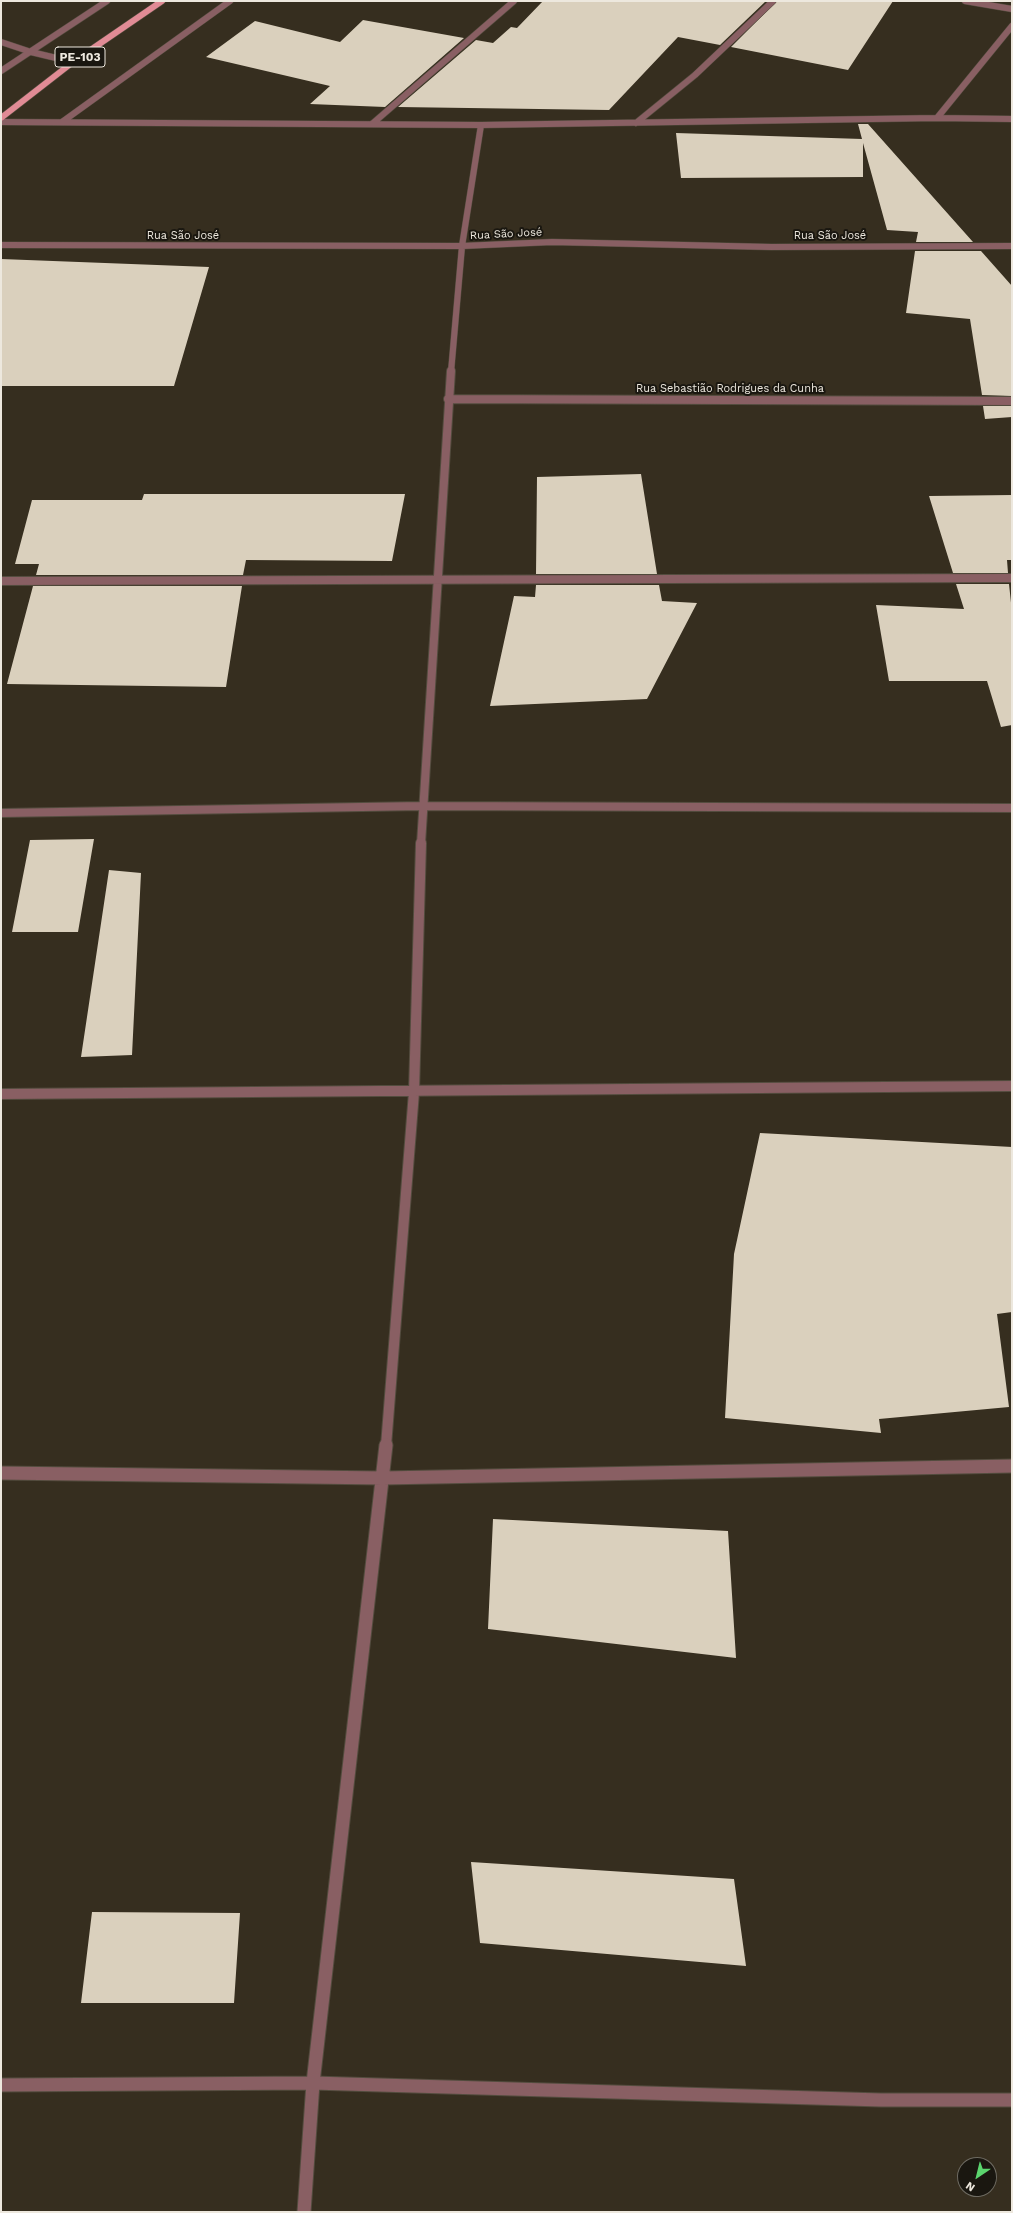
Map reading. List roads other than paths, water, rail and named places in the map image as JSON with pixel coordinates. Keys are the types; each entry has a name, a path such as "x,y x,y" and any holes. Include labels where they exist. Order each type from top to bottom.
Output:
{"main road":[{"name":"PE-103","path":"1,118 73,62 162,1"}],"street":[{"path":"1,71 107,1"},
{"path":"62,122 230,1"},
{"path":"372,124 514,1"},
{"path":"636,123 695,75 773,1"},
{"path":"964,1 1012,9"},
{"path":"937,118 1012,26"},
{"path":"1,42 31,52 73,62"},
{"path":"1,122 481,125 937,118 1012,119"},
{"path":"304,2212 313,2083 383,1478 414,1092 422,806 438,582 448,399 462,246 481,125"},
{"name":"Rua São José","path":"1,245 462,246 552,242 771,247 1012,246"},
{"name":"Rua Sebastião Rodrigues da Cunha","path":"448,399 1012,401"},
{"path":"1,581 438,582 1012,578"},
{"path":"1,813 422,806 1012,808"},
{"path":"1,1094 414,1092 1012,1086"},
{"path":"1,1473 383,1478 1012,1466"},
{"path":"1,2085 313,2083 873,2100 1012,2100"}]}
